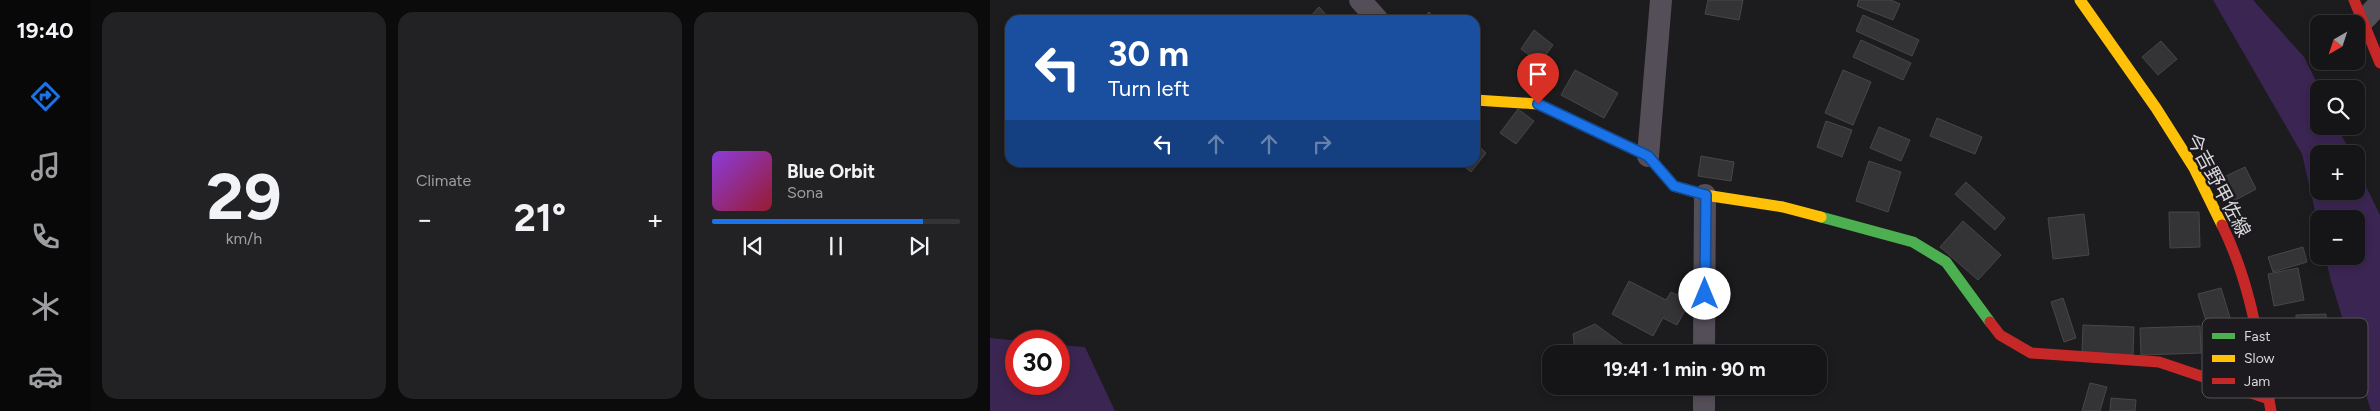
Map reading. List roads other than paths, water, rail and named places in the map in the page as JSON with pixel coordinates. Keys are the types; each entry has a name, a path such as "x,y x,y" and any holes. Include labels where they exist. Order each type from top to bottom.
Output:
{"street":[{"path":"1360,0 1374,15"},
{"path":"1648,156 1661,0"},
{"name":"今吉野甲佐線","path":"2080,0 2156,108 2194,168 2234,249 2251,298 2255,318"},
{"path":"2354,0 2360,15"},
{"path":"2365,19 2380,3"},
{"path":"2365,26 2380,63"},
{"path":"1480,100 1538,104 1648,156 1674,186 1706,195 1783,207 1913,242 1946,262 2000,335 2031,353 2159,362 2202,376"},
{"path":"1704,345 1706,195"},
{"path":"1704,395 1704,411"},
{"name":"今吉野甲佐線","path":"2269,399 2271,411"}]}
